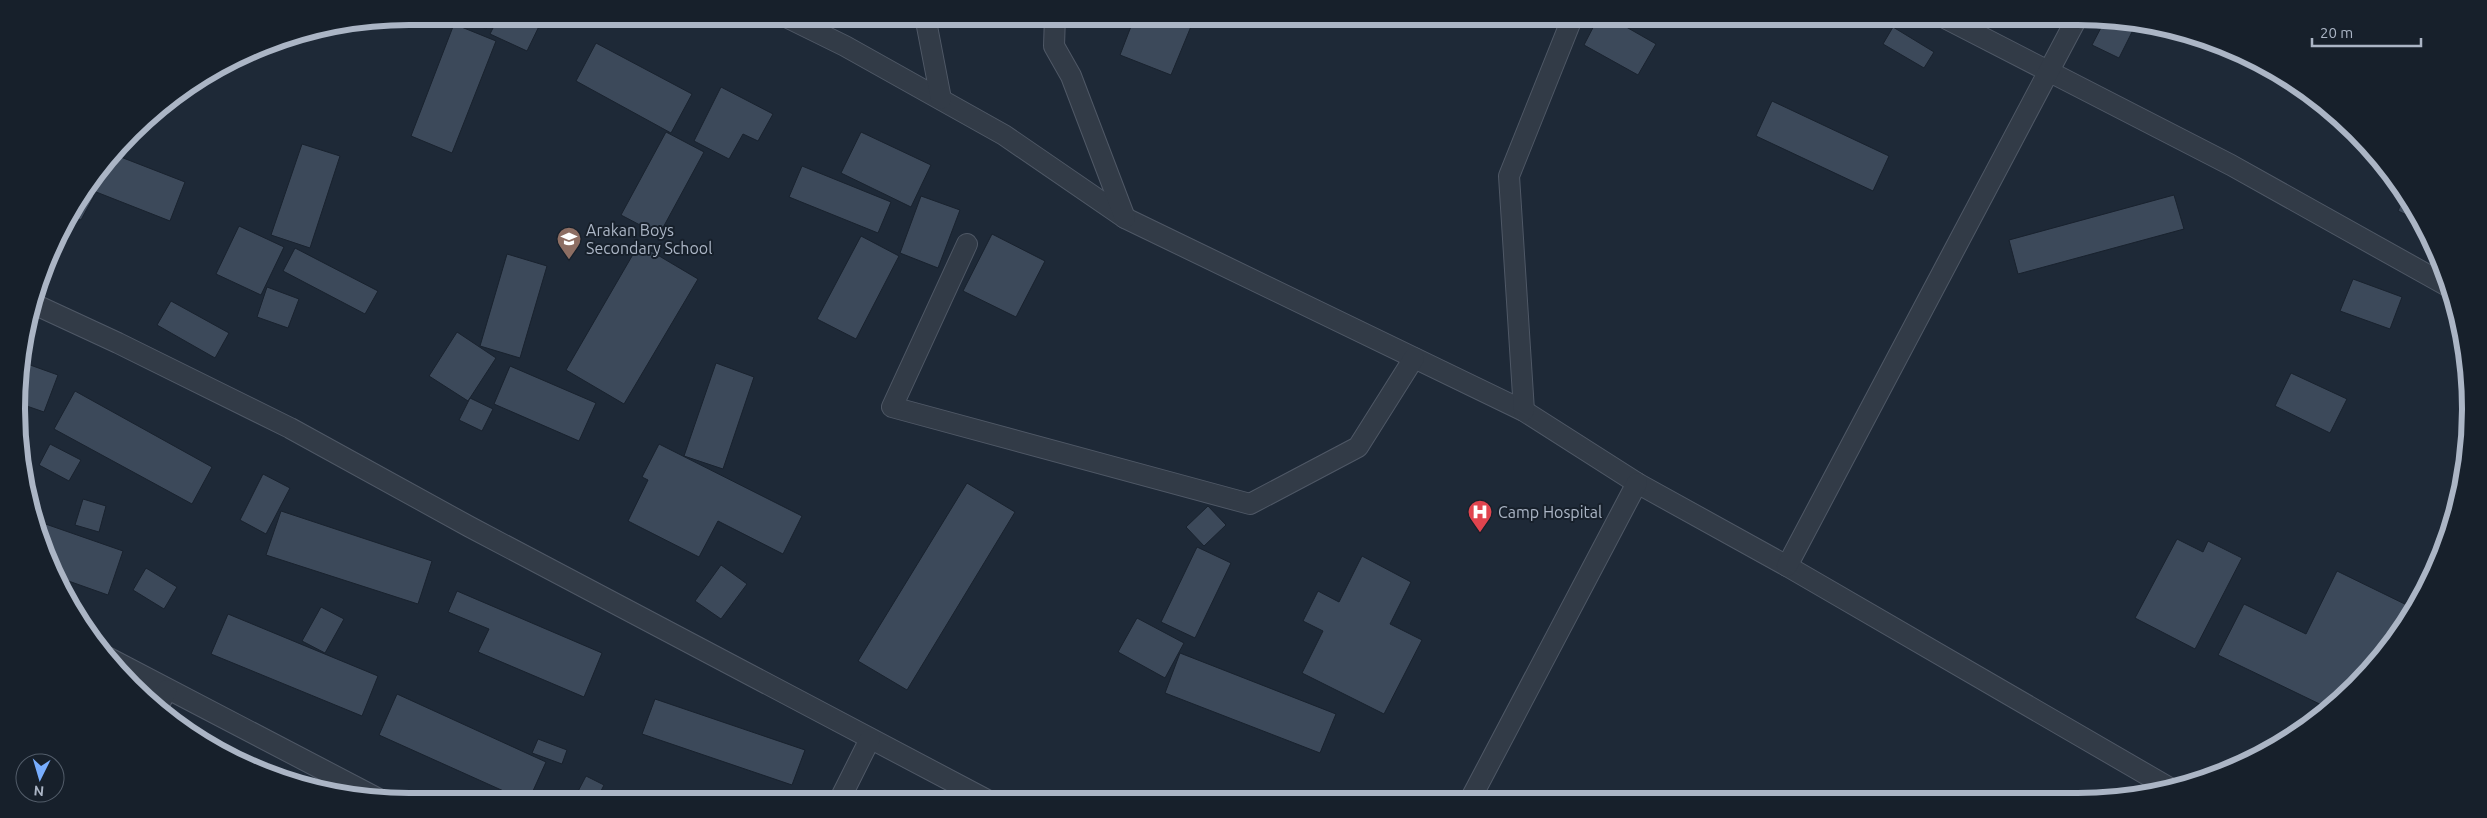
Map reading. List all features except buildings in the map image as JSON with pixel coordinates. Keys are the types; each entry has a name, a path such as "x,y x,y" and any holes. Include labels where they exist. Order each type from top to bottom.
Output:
{"lane":[{"path":"801,25 941,99 1004,135 1125,218 1524,411 1637,483 1787,566 2163,783"},
{"path":"927,25 941,99"},
{"path":"1055,25 1054,46 1071,76 1125,218"},
{"path":"1524,411 1509,176 1569,25"},
{"path":"1959,25 2231,165 2441,282"},
{"path":"1787,566 2073,25"},
{"path":"967,244 892,407 1250,504 1358,447 1414,358"},
{"path":"39,306 290,428 974,793"},
{"path":"1474,793 1637,483"},
{"path":"124,667 362,790"},
{"path":"160,702 166,690"},
{"path":"844,793 870,739"}],"place":[{"name":"Arakan Boys Secondary School","path":"569,260"},
{"name":"Camp Hospital","path":"1480,533"}]}
